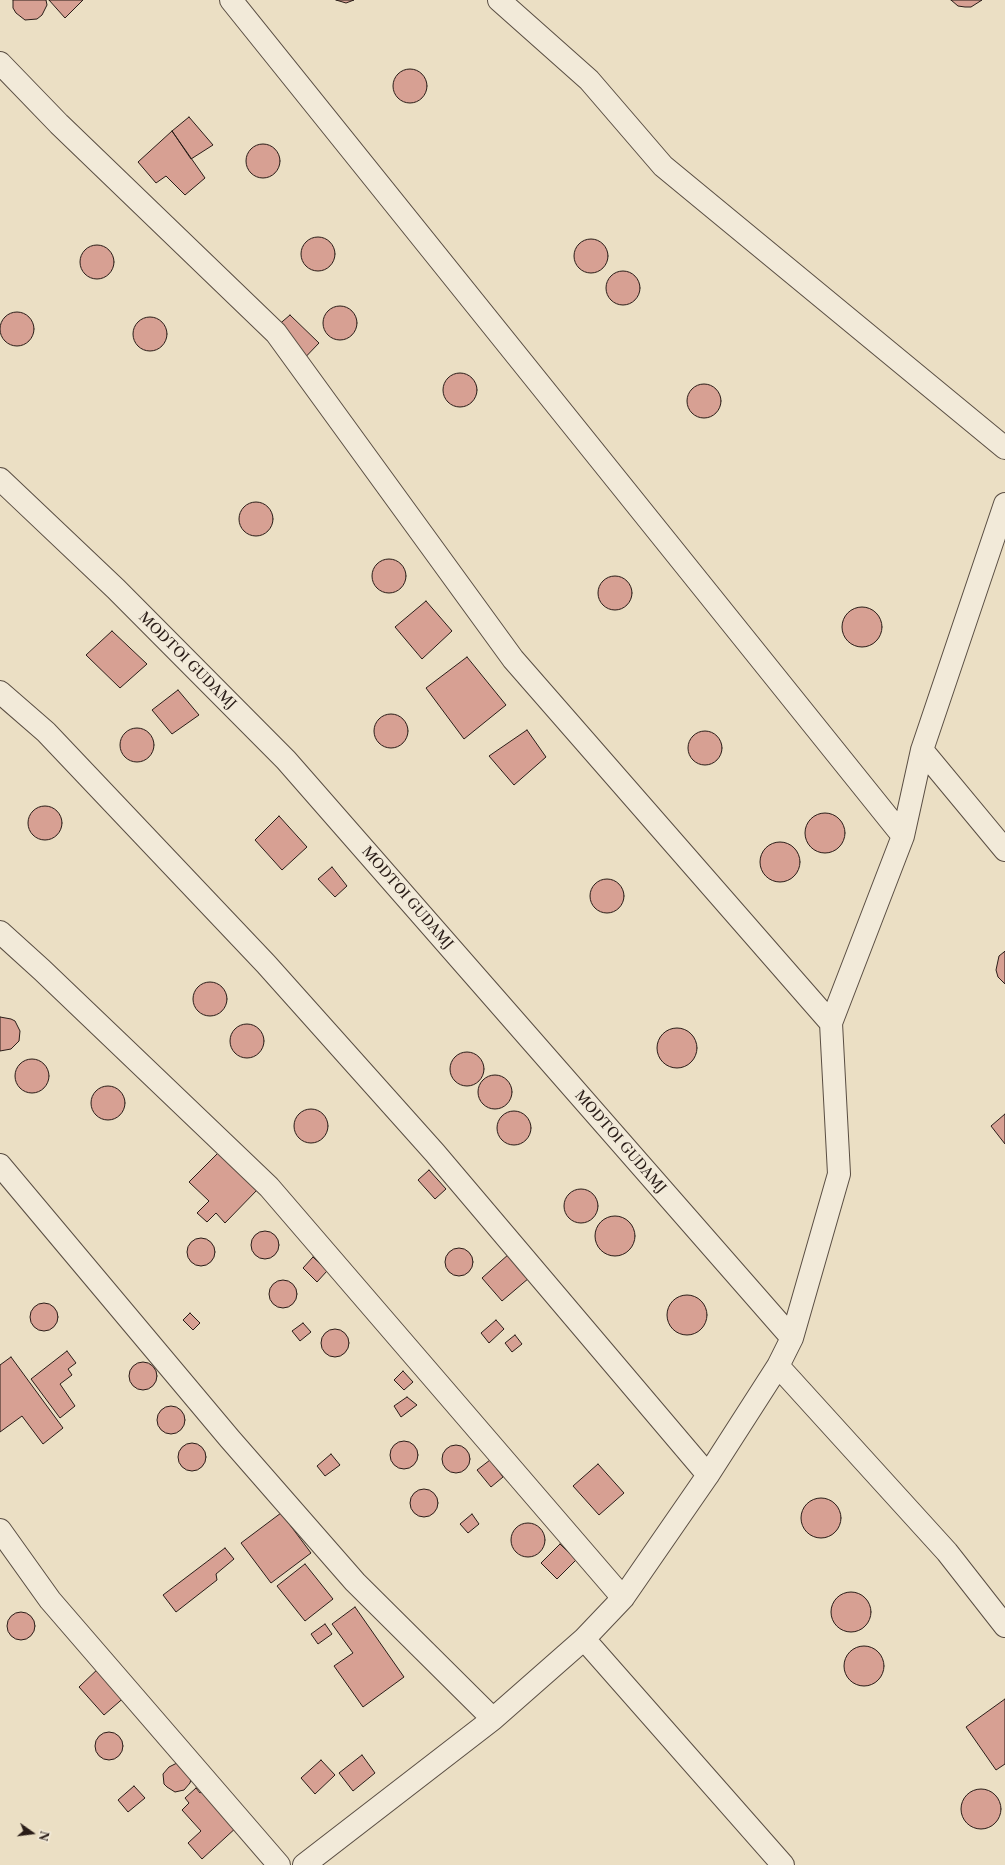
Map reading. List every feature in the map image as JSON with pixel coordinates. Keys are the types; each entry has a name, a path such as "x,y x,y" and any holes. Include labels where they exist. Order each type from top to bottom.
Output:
{"street":[{"path":"231,0 903,836"},
{"path":"499,0 589,80 663,166 1005,448"},
{"path":"0,63 59,124 276,333 513,659 831,1023"},
{"name":"MODTOI GUDAMJ","path":"0,479 116,589 286,760 792,1338"},
{"path":"304,1865 493,1719 584,1639 623,1598 708,1475 778,1366 792,1338 839,1174 831,1023 903,836 922,750 1005,504"},
{"path":"0,692 46,732 266,964 434,1153 708,1475"},
{"path":"922,750 1005,850"},
{"path":"0,932 48,975 268,1187 623,1598"},
{"path":"0,1165 225,1433 355,1582 493,1719"},
{"path":"778,1366 947,1552 1005,1626"},
{"path":"0,1530 50,1600 279,1865"},
{"path":"584,1639 783,1865"}],"building":[{"path":"13,0 46,0 47,5 42,15 37,19 25,20 16,13 13,8"},
{"path":"49,0 83,0 65,18"},
{"path":"336,0 354,0 346,3"},
{"path":"951,0 982,0 971,7 965,7 958,6"},
{"path":"407,69 413,69 422,74 426,80 426,92 422,98 413,103 407,103 398,98 393,89 393,83 398,74"},
{"path":"189,117 213,145 191,159 172,131"},
{"path":"172,131 205,178 185,195 166,176 156,183 138,162"},
{"path":"260,144 266,144 275,149 279,155 279,167 275,173 266,178 260,178 251,173 246,164 246,158 251,149"},
{"path":"315,237 321,237 330,242 334,248 334,260 330,266 321,271 315,271 306,266 301,257 301,251 306,242"},
{"path":"588,239 594,239 603,244 607,250 607,262 603,268 594,273 588,273 579,268 574,259 574,253 579,244"},
{"path":"94,245 100,245 109,250 113,256 113,268 109,274 100,279 94,279 85,274 80,265 80,259 85,250"},
{"path":"620,271 626,271 635,276 639,282 639,294 635,300 626,305 620,305 611,300 606,291 606,285 611,276"},
{"path":"337,306 343,306 352,311 356,317 356,329 352,335 343,340 337,340 328,335 323,326 323,320 328,311"},
{"path":"14,312 20,312 29,317 33,323 33,335 29,341 20,346 14,346 5,341 0,332 0,326 5,317"},
{"path":"290,315 319,343 296,367 269,333"},
{"path":"147,317 153,317 162,322 166,328 166,340 162,346 153,351 147,351 138,346 133,337 133,331 138,322"},
{"path":"457,373 463,373 472,378 476,384 476,396 472,402 463,407 457,407 448,402 443,393 443,387 448,378"},
{"path":"701,384 707,384 716,389 720,395 720,407 716,413 707,418 701,418 692,413 687,404 687,398 692,389"},
{"path":"253,502 259,502 268,507 272,513 272,525 268,531 259,536 253,536 244,531 239,522 239,516 244,507"},
{"path":"386,559 392,559 401,564 405,570 405,582 401,588 392,593 386,593 377,588 372,579 372,573 377,564"},
{"path":"612,576 618,576 627,581 631,587 631,599 627,605 618,610 612,610 603,605 598,596 598,590 603,581"},
{"path":"426,601 452,631 422,659 395,627"},
{"path":"858,607 866,607 873,610 879,616 882,627 879,638 873,644 866,647 858,647 851,644 845,638 842,631 842,623 845,616 851,610"},
{"path":"112,631 147,664 120,688 86,655"},
{"path":"467,657 506,705 464,739 426,688"},
{"path":"178,690 199,715 172,734 152,710"},
{"path":"388,714 394,714 403,719 407,725 407,737 403,743 394,748 388,748 379,743 374,734 374,728 379,719"},
{"path":"134,728 140,728 149,733 153,739 153,751 149,757 140,762 134,762 125,757 120,748 120,742 125,733"},
{"path":"527,730 546,757 514,785 489,756"},
{"path":"702,731 708,731 717,736 721,742 721,754 717,760 708,765 702,765 693,760 688,751 688,745 693,736"},
{"path":"42,806 48,806 57,811 61,817 61,829 57,835 48,840 42,840 33,835 28,826 28,820 33,811"},
{"path":"821,813 829,813 836,816 842,822 845,833 842,844 836,850 829,853 821,853 814,850 808,844 805,837 805,829 808,822 814,816"},
{"path":"279,816 307,847 282,870 255,840"},
{"path":"776,842 784,842 791,845 797,851 800,862 797,873 791,879 784,882 776,882 769,879 763,873 760,866 760,858 763,851 769,845"},
{"path":"332,867 347,886 335,897 318,879"},
{"path":"604,879 610,879 619,884 623,890 623,902 619,908 610,913 604,913 595,908 590,899 590,893 595,884"},
{"path":"1005,951 1005,984 998,977 996,970 999,956"},
{"path":"207,982 213,982 222,987 226,993 226,1005 222,1011 213,1016 207,1016 198,1011 193,1002 193,996 198,987"},
{"path":"0,1017 15,1021 20,1031 19,1041 11,1049 0,1051"},
{"path":"244,1024 250,1024 259,1029 263,1035 263,1047 259,1053 250,1058 244,1058 235,1053 230,1044 230,1038 235,1029"},
{"path":"673,1028 681,1028 688,1031 694,1037 697,1048 694,1059 688,1065 681,1068 673,1068 666,1065 660,1059 657,1052 657,1044 660,1037 666,1031"},
{"path":"464,1052 470,1052 479,1057 483,1063 483,1075 479,1081 470,1086 464,1086 455,1081 450,1072 450,1066 455,1057"},
{"path":"29,1059 35,1059 44,1064 48,1070 48,1082 44,1088 35,1093 29,1093 20,1088 15,1079 15,1073 20,1064"},
{"path":"492,1075 498,1075 507,1080 511,1086 511,1098 507,1104 498,1109 492,1109 483,1104 478,1095 478,1089 483,1080"},
{"path":"105,1086 111,1086 120,1091 124,1097 124,1109 120,1115 111,1120 105,1120 96,1115 91,1106 91,1100 96,1091"},
{"path":"308,1109 314,1109 323,1114 327,1120 327,1132 323,1138 314,1143 308,1143 299,1138 294,1129 294,1123 299,1114"},
{"path":"511,1111 517,1111 526,1116 530,1122 530,1134 526,1140 517,1145 511,1145 502,1140 497,1131 497,1125 502,1116"},
{"path":"1005,1114 1005,1144 991,1126"},
{"path":"220,1151 258,1189 225,1223 216,1213 207,1222 197,1213 209,1201 189,1182"},
{"path":"429,1170 446,1189 435,1199 418,1180"},
{"path":"578,1189 584,1189 593,1194 597,1200 597,1212 593,1218 584,1223 578,1223 569,1218 564,1209 564,1203 569,1194"},
{"path":"615,1216 626,1219 632,1225 635,1236 632,1247 626,1253 615,1256 604,1253 598,1247 595,1236 598,1225 604,1219"},
{"path":"265,1231 275,1235 279,1245 275,1255 265,1259 255,1255 251,1245 255,1235"},
{"path":"201,1238 211,1242 215,1252 211,1262 201,1266 191,1262 187,1252 191,1242"},
{"path":"459,1248 469,1252 473,1262 469,1272 459,1276 449,1272 445,1262 449,1252"},
{"path":"509,1254 529,1278 502,1301 482,1278"},
{"path":"313,1257 327,1271 317,1282 303,1268"},
{"path":"283,1280 293,1284 297,1294 293,1304 283,1308 273,1304 269,1294 273,1284"},
{"path":"683,1295 691,1295 698,1298 704,1304 707,1315 704,1326 698,1332 691,1335 683,1335 676,1332 670,1326 667,1319 667,1311 670,1304 676,1298"},
{"path":"44,1303 54,1307 58,1317 54,1327 44,1331 34,1327 30,1317 34,1307"},
{"path":"190,1313 200,1323 193,1330 183,1320"},
{"path":"496,1320 504,1329 489,1343 481,1333"},
{"path":"303,1323 311,1332 300,1341 292,1331"},
{"path":"335,1329 345,1333 349,1343 345,1353 335,1357 325,1353 321,1343 325,1333"},
{"path":"515,1335 522,1344 512,1352 505,1343"},
{"path":"67,1351 76,1363 68,1369 72,1375 60,1384 75,1406 60,1418 31,1379"},
{"path":"11,1357 63,1428 43,1444 22,1416 0,1432 0,1365"},
{"path":"143,1362 153,1366 157,1376 153,1386 143,1390 133,1386 129,1376 133,1366"},
{"path":"403,1371 413,1382 404,1390 394,1380"},
{"path":"407,1397 417,1405 401,1417 394,1406"},
{"path":"171,1406 181,1410 185,1420 181,1430 171,1434 161,1430 157,1420 161,1410"},
{"path":"404,1441 414,1445 418,1455 414,1465 404,1469 394,1465 390,1455 394,1445"},
{"path":"192,1443 202,1447 206,1457 202,1467 192,1471 182,1467 178,1457 182,1447"},
{"path":"456,1445 466,1449 470,1459 466,1469 456,1473 446,1469 442,1459 446,1449"},
{"path":"331,1454 340,1465 325,1476 317,1466"},
{"path":"490,1460 503,1477 491,1487 477,1470"},
{"path":"598,1464 624,1493 599,1515 573,1486"},
{"path":"424,1489 434,1493 438,1503 434,1513 424,1517 414,1513 410,1503 414,1493"},
{"path":"817,1498 825,1498 832,1501 838,1507 841,1518 838,1529 832,1535 825,1538 817,1538 810,1535 804,1529 801,1522 801,1514 804,1507 810,1501"},
{"path":"281,1513 311,1553 271,1583 241,1543"},
{"path":"472,1514 479,1524 468,1533 460,1524"},
{"path":"528,1523 540,1528 545,1540 540,1552 528,1557 516,1552 511,1540 516,1528"},
{"path":"560,1544 576,1560 557,1579 541,1563"},
{"path":"225,1548 234,1559 216,1574 217,1580 176,1612 163,1595"},
{"path":"305,1564 333,1599 305,1621 277,1586"},
{"path":"847,1592 855,1592 862,1595 868,1601 871,1612 868,1623 862,1629 855,1632 847,1632 840,1629 834,1623 831,1616 831,1608 834,1601 840,1595"},
{"path":"355,1607 404,1677 363,1707 334,1666 353,1653 332,1624"},
{"path":"21,1612 31,1616 35,1626 31,1636 21,1640 11,1636 7,1626 11,1616"},
{"path":"325,1624 332,1634 318,1644 311,1634"},
{"path":"860,1646 868,1646 875,1649 881,1655 884,1666 881,1677 875,1683 868,1686 860,1686 853,1683 847,1677 844,1670 844,1662 847,1655 853,1649"},
{"path":"101,1666 127,1695 104,1715 79,1687"},
{"path":"1005,1699 1005,1764 996,1770 966,1727"},
{"path":"109,1732 119,1736 123,1746 119,1756 109,1760 99,1756 95,1746 99,1736"},
{"path":"362,1755 375,1773 353,1791 339,1773"},
{"path":"321,1760 335,1775 315,1794 301,1778"},
{"path":"177,1763 191,1779 190,1783 184,1790 175,1792 164,1784 163,1774 169,1767"},
{"path":"134,1786 145,1798 128,1812 118,1800"},
{"path":"196,1788 200,1793 205,1789 238,1826 202,1859 188,1843 201,1831 182,1810 189,1803 185,1798"},
{"path":"977,1789 985,1789 992,1792 998,1798 1001,1809 998,1820 992,1826 985,1829 977,1829 970,1826 964,1820 961,1813 961,1805 964,1798 970,1792"}]}
